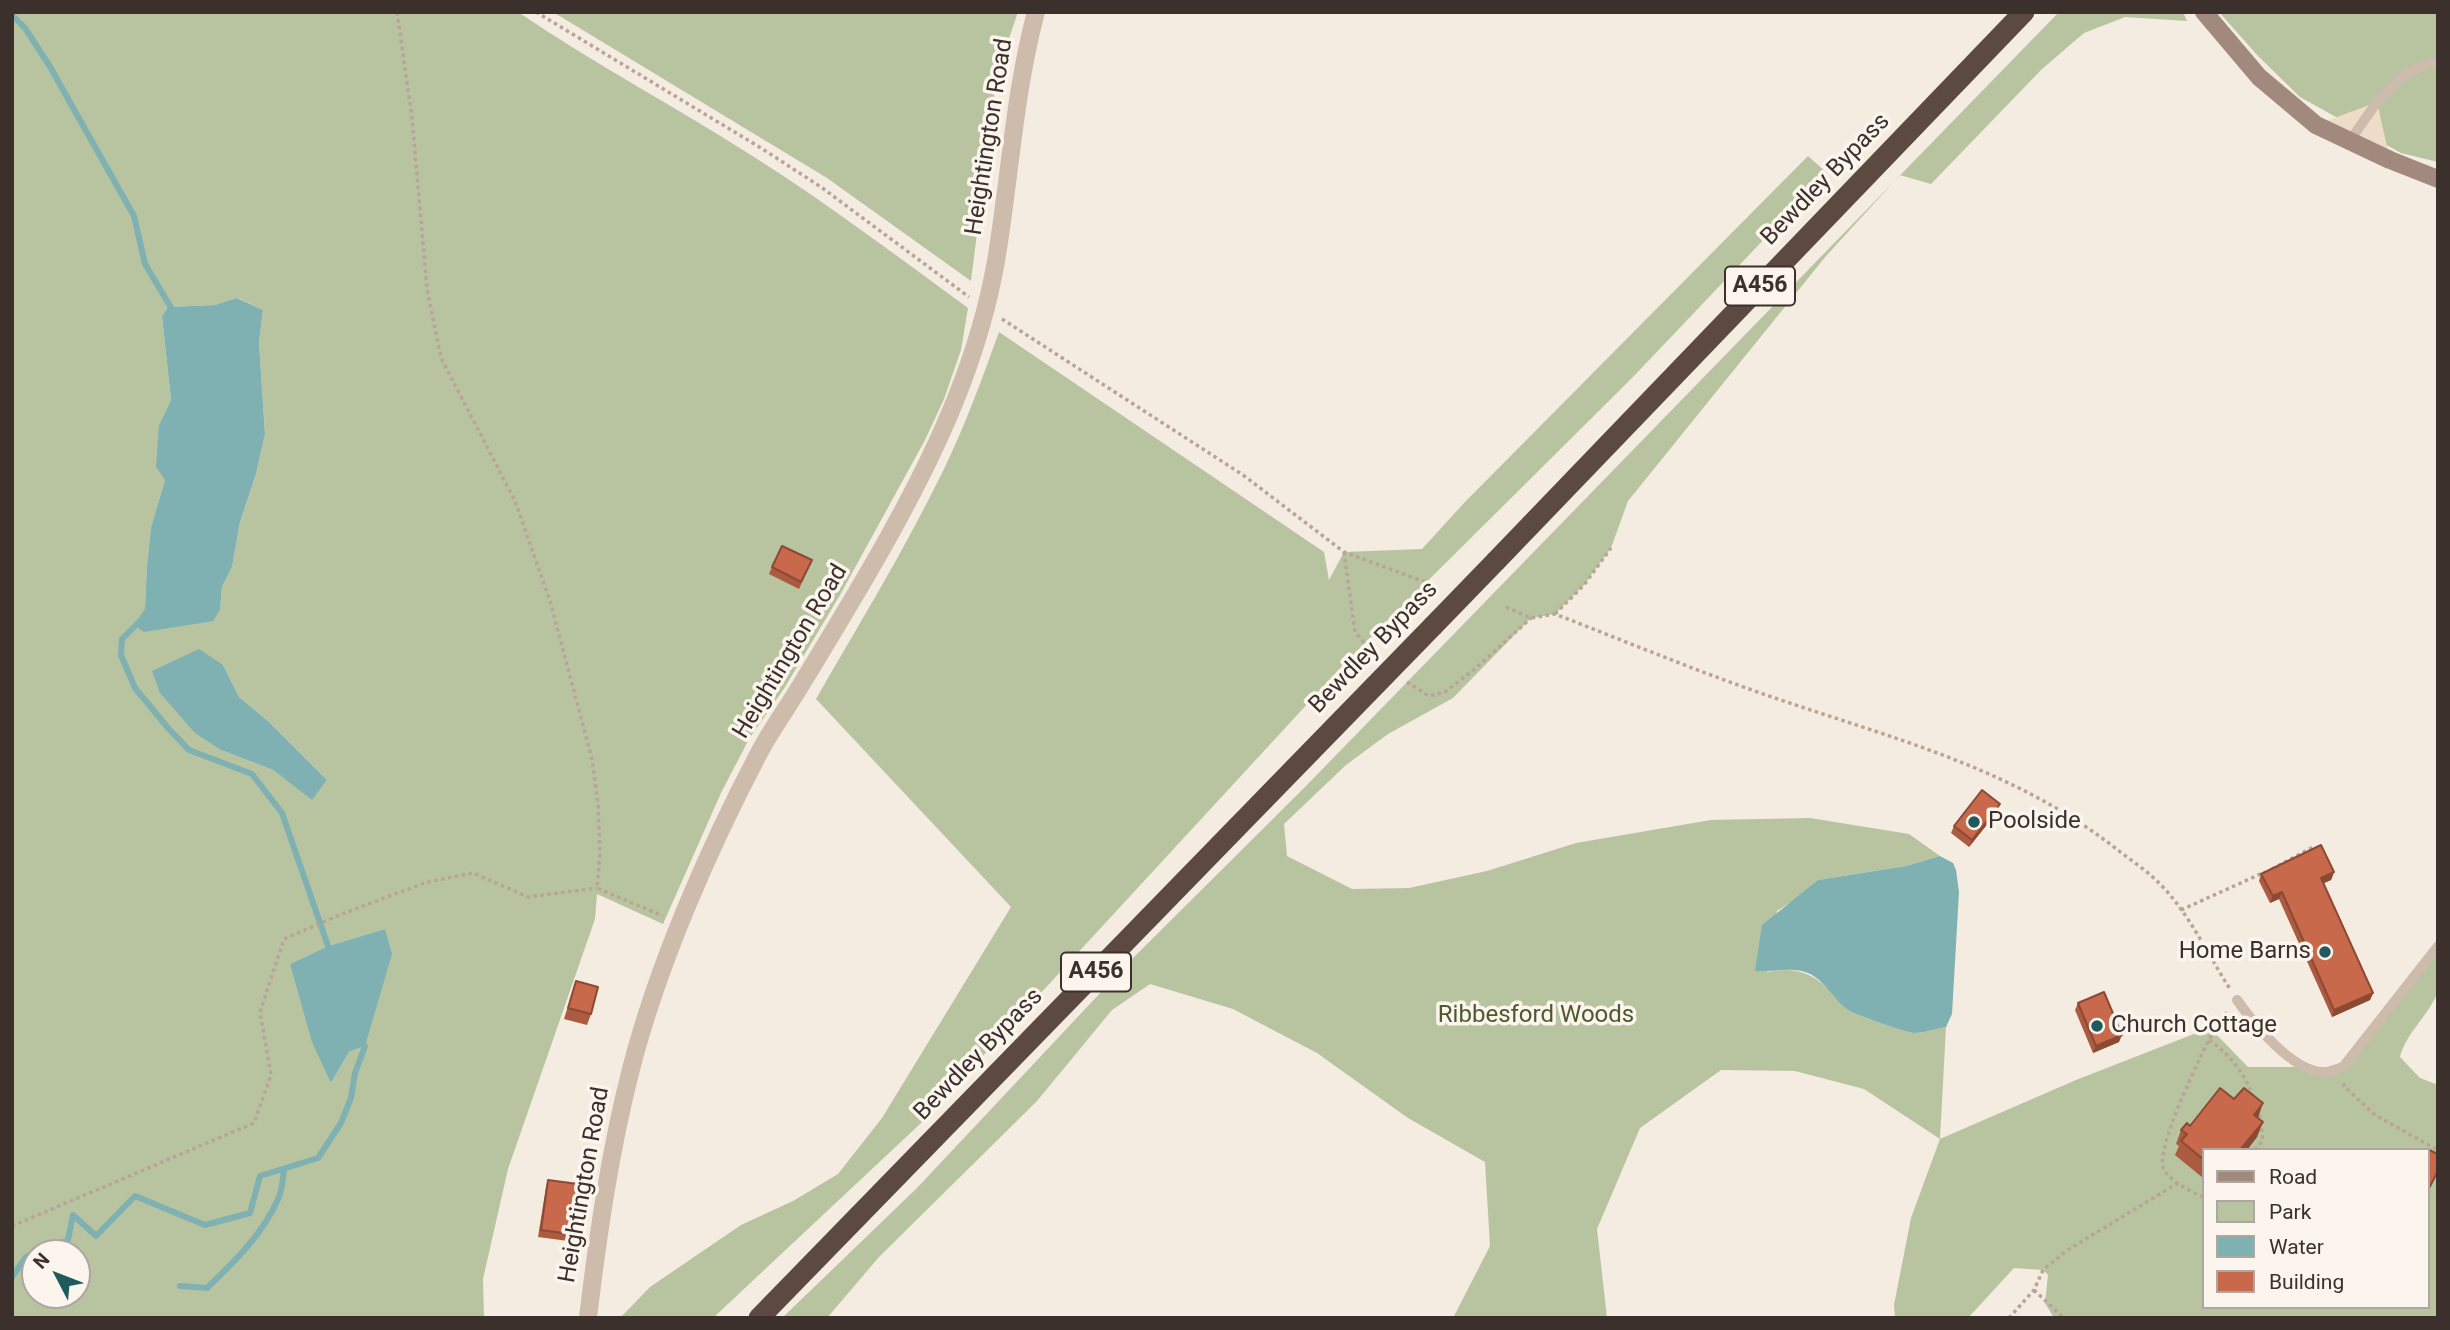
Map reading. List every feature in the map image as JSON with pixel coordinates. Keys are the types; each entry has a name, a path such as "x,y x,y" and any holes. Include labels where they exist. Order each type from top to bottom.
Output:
{"highway":[{"name":"Bewdley Bypass","path":"759,1318 1496,561 2024,12"}],"main road":[{"path":"2204,12 2259,77 2316,125 2349,142 2438,179"}],"street":[{"name":"Heightington Road","path":"588,1318 600,1218 631,1070 652,998 681,924 723,827 762,748 854,596 895,522 942,432 967,369 996,263 1015,119 1036,12"}],"lane":[{"path":"2349,142 2377,102 2408,72 2438,61"},
{"path":"2237,1000 2265,1033 2303,1068 2324,1073 2343,1067 2438,946"}],"path":[{"path":"397,12 412,118 426,289 441,358 515,501 550,601 592,759 600,854 597,888"},
{"path":"536,12 821,187 985,308 1244,475 1344,552 1428,583"},
{"path":"1555,614 1584,585 1611,548"},
{"path":"1344,552 1355,632 1390,670 1429,696 1445,692 1531,618 1555,614 1750,690 1951,756 2053,806 2092,831 2159,883 2181,910 2237,1000 2209,1040 2167,1134 2161,1158 2163,1169 2178,1183 2202,1196"},
{"path":"1506,607 1531,618"},
{"path":"2181,910 2241,885 2313,847"},
{"path":"12,1226 254,1123 271,1075 260,1012 284,939 427,882 473,873 528,897 597,888 681,924"},
{"path":"2209,1040 2234,1061 2247,1078 2263,1126 2263,1140 2257,1148"},
{"path":"2343,1067 2344,1086 2375,1115 2438,1150"},
{"path":"2009,1318 2034,1290 2043,1270 2066,1251 2178,1183"},
{"path":"2034,1290 2064,1318"}],"green space":[{"path":"12,12 518,12 782,175 968,308 961,350 944,399 925,440 840,595 785,687 749,739 721,793 663,924 597,894 595,919 508,1169 483,1279 484,1318 12,1318","holes":["238,298 263,310 259,342 265,434 256,474 240,522 232,567 222,587 220,610 145,609 151,527 165,480 159,425 171,400 162,316 168,307 215,305","223,665 239,697 268,721 327,780 312,799 273,770 221,750","385,929 365,1046 349,1052 331,1083 290,964 328,946"]},
{"path":"553,12 1018,12 997,73 971,281 827,178"},
{"path":"2059,12 2183,12 2187,21 2125,17 2084,33 2042,69 1931,184 1900,175"},
{"path":"2219,12 2438,12 2438,162 2401,153 2300,97 2258,56"},
{"path":"1808,156 1827,173 1633,377 1346,662 920,1124 713,1318 620,1318 650,1287 741,1225 793,1201 838,1174 882,1118 1011,907 816,699 897,558 943,471 966,420 999,332 1324,552 1329,580 1344,552 1422,549 1463,504"},
{"name":"Ribbesford Woods","path":"1894,182 1826,256 1628,501 1611,548 1584,585 1555,614 1531,618 1453,698 1388,734 1346,765 1284,824 1287,856 1352,889 1409,888 1487,871 1576,843 1711,820 1810,818 1909,834 1940,856 1906,866 1818,880 1777,911 1767,972 1786,970 1811,976 1827,987 1848,1010 1902,1030 1918,1033 1946,1027 1940,1139 1864,1089 1795,1071 1721,1070 1640,1128 1597,1229 1607,1318 1453,1318 1490,1246 1485,1162 1408,1118 1317,1053 1233,1009 1150,984 1112,1010 1037,1101 879,1257 827,1318 782,1318 917,1188 1134,957 1305,787"},
{"path":"2438,946 2438,990 2400,1057 2420,1078 2438,1085 2438,1318 2054,1318 2045,1303 2048,1275 2043,1270 2014,1268 1968,1318 1895,1318 1894,1305 1911,1218 1940,1139 2076,1080 2204,1030 2213,1031 2248,1067 2343,1067"}],"shaded area":[{"path":"2377,102 2390,160 2316,125"}],"water":[{"path":"237,298 263,310 259,342 265,434 256,474 240,522 232,567 222,587 220,610 213,621 144,632 134,625 145,609 151,527 165,480 156,467 159,425 171,400 162,316 168,307 215,305"},
{"path":"199,649 223,665 239,697 268,721 327,780 312,800 273,770 221,750 195,733 160,693 152,671"},
{"path":"1940,856 1953,863 1959,892 1952,1014 1946,1027 1918,1033 1902,1030 1848,1010 1820,981 1808,973 1795,970 1755,971 1762,925 1818,880 1906,866"},
{"path":"385,929 392,954 365,1046 349,1052 331,1083 312,1042 290,964 328,946"}],"building":[{"path":"782,546 812,560 801,582 772,567"},
{"name":"Poolside","path":"1982,790 2000,804 1972,840 1954,826"},
{"name":"Home Barns","path":"2321,845 2334,872 2321,878 2373,993 2334,1010 2282,892 2273,896 2261,874"},
{"path":"576,981 598,987 591,1014 568,1008"},
{"name":"Church Cottage","path":"2104,992 2122,1035 2096,1046 2078,1003"},
{"path":"2220,1088 2234,1099 2244,1088 2263,1103 2254,1115 2263,1122 2242,1148 2202,1148 2202,1158 2181,1141 2187,1134 2181,1130 2187,1123 2190,1126"},
{"path":"2429,1150 2438,1154 2438,1171 2429,1188"},
{"path":"548,1180 578,1184 570,1234 541,1230"}],"waterway":[{"path":"12,15 25,28 49,65 134,216 145,264 173,311"},
{"path":"140,621 122,639 121,655 135,688 189,750 252,774 282,813 328,946"},
{"path":"68,1239 73,1215 96,1236 135,1196 205,1225 250,1213 260,1176 318,1158 341,1123 351,1098 355,1073 365,1046"},
{"path":"180,1286 207,1288 238,1257 273,1210 280,1194 284,1170"},
{"path":"12,1277 21,1264"}],"place":[{"name":"Poolside","path":"1974,822"},
{"name":"Home Barns","path":"2325,952"},
{"name":"Church Cottage","path":"2097,1026"}]}
